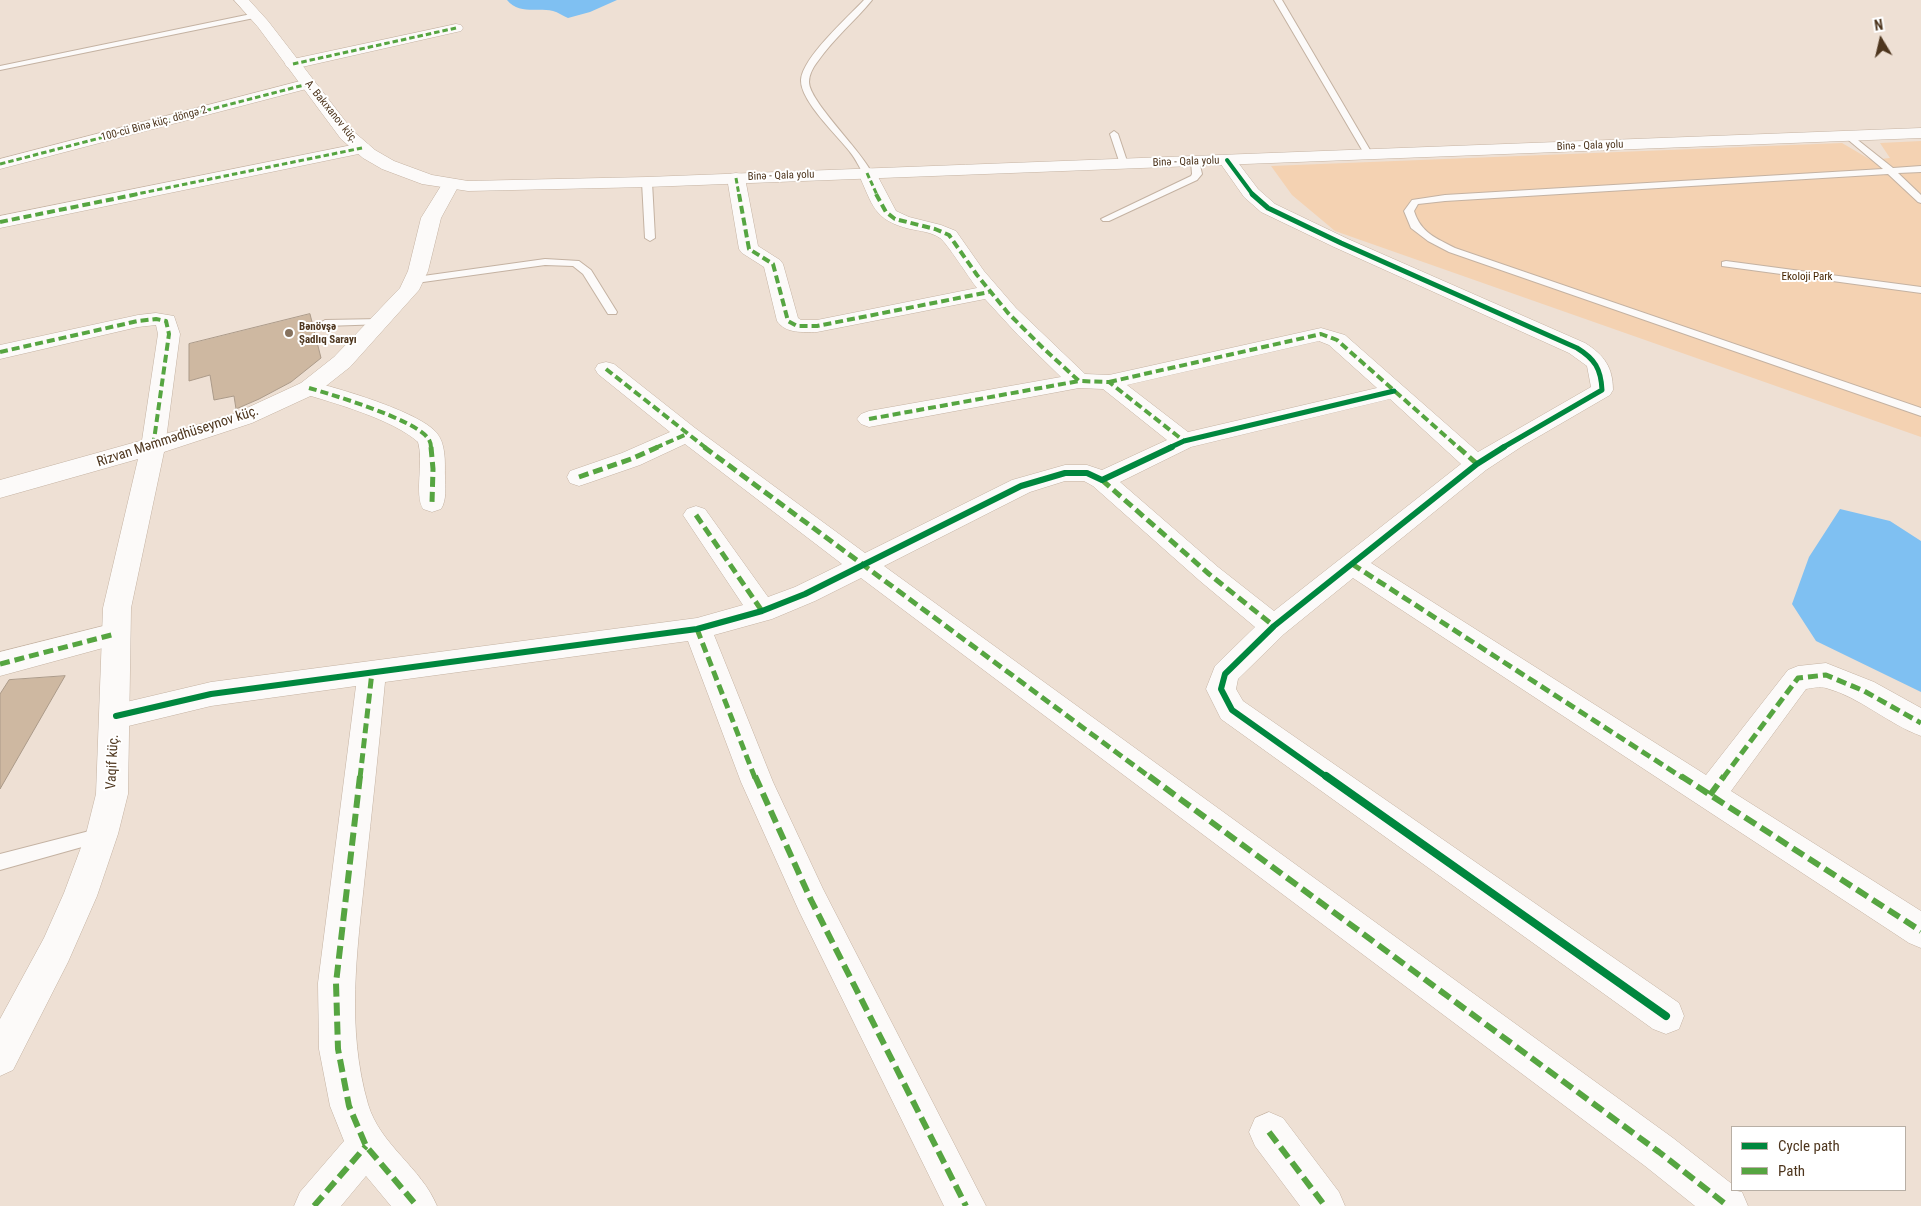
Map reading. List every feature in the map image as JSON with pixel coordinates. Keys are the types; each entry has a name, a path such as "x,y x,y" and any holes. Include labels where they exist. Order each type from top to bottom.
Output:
{"street":[{"name":"A. Bakıxanov küç.","path":"241,0 256,15 347,135 377,159 406,173 450,185"},
{"path":"293,64 456,28"},
{"name":"100-cü Binə küç. döngə 2","path":"0,164 308,84"},
{"name":"Binə - Qala yolu","path":"450,185 507,186 647,182 1921,133"},
{"path":"0,222 362,148"},
{"path":"1227,160 1252,193 1268,208 1591,356 1602,371 1602,390 1516,439 1477,464 1274,626 1225,674 1221,689 1232,710 1666,1016"},
{"path":"867,173 890,215 901,220 942,230 949,235 989,292 1056,361 1079,381"},
{"path":"736,178 749,249 773,264 788,321 796,326 817,326 989,292"},
{"name":"Rizvan Məmmədhüseynov küç.","path":"0,488 153,447 244,418 309,388 342,362 401,301 416,280 431,218 450,185"},
{"name":"Vaqif küç.","path":"0,352 138,321 156,319 166,321 169,334 153,447 118,608 115,634 116,716 112,794 102,834 80,896 56,950 0,1057"},
{"path":"869,418 1079,381 1108,382 1321,334 1337,340 1477,464"},
{"path":"606,369 687,434 1659,1152 1728,1206"},
{"path":"1108,382 1184,441"},
{"path":"309,388 355,402 419,430 429,439 432,452 432,503"},
{"path":"1102,480 1184,441 1394,391"},
{"path":"579,477 631,459 687,434"},
{"path":"116,716 211,694 697,629 762,611 805,594 1021,486 1065,473 1086,473 1102,480 1209,574 1274,626"},
{"path":"696,515 762,611"},
{"path":"1352,564 1921,931"},
{"path":"697,629 757,782 811,900 966,1206"},
{"path":"0,664 115,634"},
{"path":"372,672 336,983 338,1049 349,1106 366,1146 417,1206"},
{"path":"1710,795 1798,678 1826,675 1864,691 1921,723"},
{"path":"1269,1132 1325,1206"},
{"path":"314,1206 366,1146"}],"lane":[{"path":"867,173 858,157 809,96 805,80 808,69 820,52 868,0"},
{"path":"1278,0 1369,155"},
{"path":"0,68 256,15"},
{"path":"1114,134 1124,164"},
{"path":"1849,136 1891,171 1921,200"},
{"path":"1106,218 1194,178 1198,174 1195,161"},
{"path":"1921,169 1445,198 1416,202 1408,211 1414,226 1431,239 1452,250 1921,412"},
{"path":"647,182 650,238"},
{"path":"416,280 545,262 575,263 587,272 612,312"},
{"path":"1726,264 1921,290"},
{"path":"325,323 381,322"},
{"path":"0,862 102,834"}],"green space":[{"name":"Ekoloji Park","path":"1921,141 1921,437 1335,231 1292,195 1271,166 1842,143 1871,160 1890,158 1880,143"}],"water":[{"path":"507,0 617,0 590,12 568,18 553,11 523,9 512,5"},
{"path":"1840,509 1890,521 1921,541 1921,692 1816,641 1792,604 1809,557"}],"building":[{"path":"310,314 321,358 291,382 236,409 234,396 214,400 210,375 189,381 189,344"},
{"path":"65,676 0,789 0,694 9,680"}],"marked path":[{"path":"293,64 456,28"},
{"path":"0,164 308,84"},
{"path":"0,222 362,148"},
{"path":"867,173 889,215 895,219 942,231 949,235 977,275 1008,313 1079,381 1109,382 1184,441"},
{"path":"736,178 749,249 773,264 788,321 797,326 817,326 989,292"},
{"path":"0,352 138,321 156,319 166,321 169,334 153,447"},
{"path":"1109,382 1321,334 1337,340 1477,464"},
{"path":"606,369 687,434 1659,1152 1728,1206"},
{"path":"869,419 1079,381"},
{"path":"309,388 353,402 408,424 428,438 433,460 432,503"},
{"path":"579,477 631,459 687,434"},
{"path":"1102,480 1209,574 1274,626"},
{"path":"696,515 762,611"},
{"path":"1352,564 1921,931"},
{"path":"697,629 757,782 811,900 966,1206"},
{"path":"0,664 115,634"},
{"path":"372,672 336,983 338,1049 349,1106 366,1146 417,1206"},
{"path":"1710,795 1798,678 1826,675 1864,691 1921,723"},
{"path":"1269,1132 1325,1206"},
{"path":"314,1206 366,1146"}],"cycle path":[{"path":"1227,160 1251,193 1268,208 1341,243 1584,352 1594,360 1600,370 1602,390 1516,439 1477,464 1274,626 1225,674 1221,689 1232,710 1666,1016"},
{"path":"116,716 211,694 697,629 762,611 805,594 1021,486 1065,473 1087,473 1102,480 1184,441 1394,391"}],"place":[{"name":"Bənövşə Şadlıq Sarayı","path":"289,333"}]}
